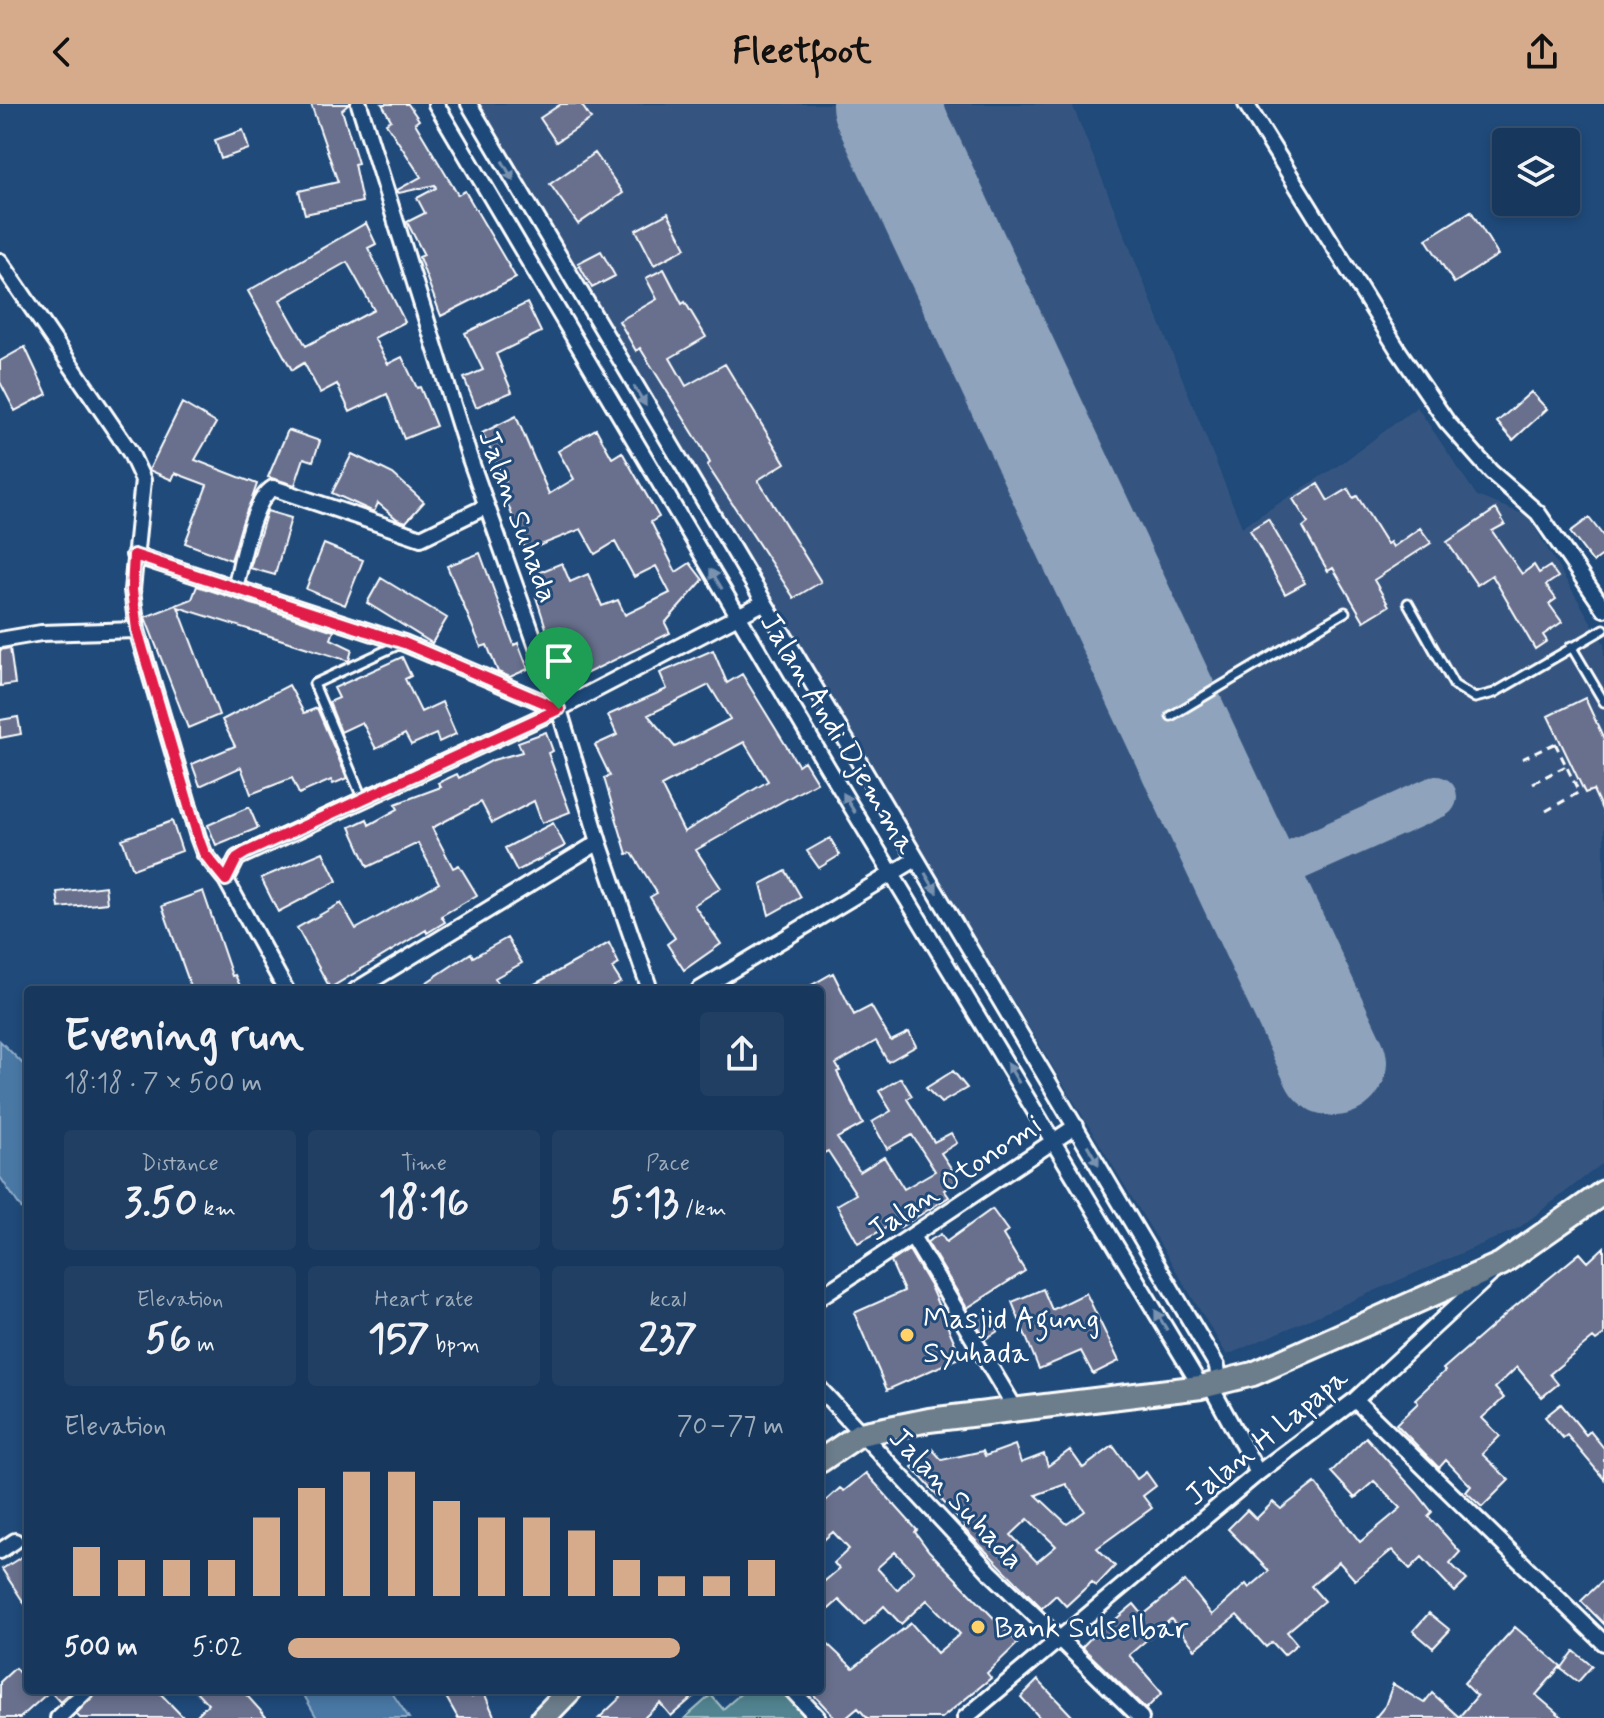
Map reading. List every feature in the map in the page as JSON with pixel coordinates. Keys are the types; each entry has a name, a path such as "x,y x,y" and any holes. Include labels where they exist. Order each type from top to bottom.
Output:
{"highway":[{"path":"824,1458 860,1434 929,1420 1210,1384 1253,1374 1501,1264 1604,1192"},
{"path":"543,1718 566,1694"}],"street":[{"name":"Jalan Suhada","path":"359,104 487,506 559,709 599,842 649,986"},
{"name":"Jalan Andi Djemma","path":"436,104 1054,1142 1210,1384"},
{"name":"Jalan Andi Djemma","path":"469,104 1217,1366 1210,1384"},
{"path":"1246,104 1398,350 1447,422 1491,472 1538,513 1602,601"},
{"path":"0,261 130,452 143,480 132,590 137,630 204,853 226,880 284,986"},
{"path":"541,281 563,267"},
{"path":"235,588 256,509 264,493 273,488 421,538 487,506"},
{"path":"134,555 404,643 559,709"},
{"path":"226,880 237,858 245,853 559,709 763,603"},
{"path":"0,640 41,633 137,630"},
{"path":"363,986 599,842"},
{"path":"706,986 916,859"},
{"name":"Jalan Otonomi","path":"824,1294 1076,1126"},
{"path":"912,1236 1016,1410"},
{"name":"Jalan H Lapapa","path":"965,1718 1258,1473 1355,1400 1501,1264"},
{"path":"1210,1384 1258,1473"},
{"name":"Jalan Suhada","path":"824,1394 1058,1641 1141,1718"},
{"path":"1355,1400 1604,1643"},
{"path":"0,1551 15,1541"},
{"path":"58,1718 83,1694"},
{"path":"796,1694 818,1718"}],"lane":[{"path":"1408,603 1454,685 1475,698 1494,693 1604,629"},
{"path":"1171,716 1345,612"},
{"path":"363,800 314,684 404,643"},
{"path":"1571,646 1604,702"}],"path":[{"path":"1522,759 1557,742 1566,766 1581,791 1546,811"},
{"path":"1533,783 1566,766"}],"shaded area":[{"path":"478,104 1072,104 1242,527 1342,463 1417,407 1477,496 1528,516 1604,644 1604,1162 1519,1228 1227,1355 649,398"},
{"path":"0,1041 24,1065 24,1212 0,1177"},
{"path":"303,1694 393,1694 409,1718 317,1718"}],"green space":[{"path":"740,1694 792,1694 814,1718 685,1718 711,1695 723,1709"}],"building":[{"path":"311,104 349,104 342,110 358,163 354,164 362,202 305,214 299,191 338,182"},
{"path":"382,104 408,104 419,120 415,123 458,195 465,191 516,278 441,316 419,257 424,255 407,222 425,213 417,198 436,188 435,185 399,193 397,190 421,177 386,123 391,120"},
{"path":"561,104 581,104 591,119 556,142 540,118"},
{"path":"243,130 249,149 221,159 215,140"},
{"path":"595,153 623,193 578,224 550,184"},
{"path":"1471,211 1498,255 1454,283 1426,239"},
{"path":"668,213 686,248 654,265 636,230"},
{"path":"366,223 376,244 368,248 405,322 374,338 388,364 402,357 417,388 420,387 436,426 404,439 387,394 350,412 337,384 320,393 304,363 292,370 248,291","holes":["347,262 374,310 306,346 280,300"]},
{"path":"601,251 615,276 592,288 578,263"},
{"path":"664,269 682,304 685,302 706,337 670,358 686,386 725,364 785,463 758,480 821,582 794,598 707,465 710,463 701,446 640,348 636,351 619,321 657,299 646,278"},
{"path":"527,303 541,332 496,354 512,392 476,407 464,378 483,370 465,333"},
{"path":"25,347 47,394 15,411 0,382 0,361"},
{"path":"1531,392 1547,409 1513,440 1497,422"},
{"path":"182,403 216,423 195,460 257,484 231,560 185,543 207,485 175,473 172,480 149,470"},
{"path":"516,416 549,494 574,479 558,451 596,429 612,458 622,452 659,517 651,522 676,572 690,563 703,580 665,623 670,633 571,681 546,628 536,597 543,594 535,574 562,563 570,582 588,574 602,606 618,600 625,615 670,593 656,566 634,577 615,542 595,554 581,529 526,551 500,484 506,481 482,433"},
{"path":"288,430 320,441 313,461 304,458 295,485 268,477"},
{"path":"352,454 393,474 424,502 406,522 397,519 378,503 374,512 332,493"},
{"path":"1318,484 1328,501 1348,489 1353,498 1357,496 1387,544 1390,542 1393,547 1420,528 1431,543 1374,580 1389,606 1364,621 1333,568 1328,571 1315,549 1303,527 1308,523 1293,499"},
{"path":"1496,509 1505,524 1492,531 1522,574 1534,565 1539,573 1550,566 1558,577 1546,585 1556,599 1549,604 1562,622 1543,635 1547,641 1535,649 1492,575 1477,585 1447,542"},
{"path":"267,511 291,518 275,575 250,568"},
{"path":"1589,518 1604,537 1604,554 1593,562 1570,532"},
{"path":"1268,519 1305,583 1285,594 1250,530"},
{"path":"324,544 363,560 345,605 306,589"},
{"path":"480,553 514,645 518,643 528,669 510,677 498,672 487,645 481,647 447,566"},
{"path":"381,578 447,618 432,643 367,603"},
{"path":"197,586 334,631 331,639 352,649 349,661 178,607 219,715 188,728 145,617 192,599"},
{"path":"10,648 15,684 0,686 0,650"},
{"path":"713,650 727,683 742,674 798,765 804,761 817,782 696,850 721,888 694,905 721,944 684,970 667,944 675,938 650,897 657,893 632,853 627,854 604,778 610,776 595,745 617,735 608,715 667,689 660,673","holes":["709,685 730,719 675,747 648,715","744,742 768,781 684,832 661,786"]},
{"path":"402,657 411,676 405,679 421,712 442,702 456,734 439,742 436,734 411,745 405,734 376,749 362,722 341,732 329,702 339,698 334,688"},
{"path":"289,685 304,713 317,708 347,778 333,784 331,780 299,794 292,778 251,794 241,767 200,786 192,764 235,746 222,720"},
{"path":"1585,698 1604,739 1604,814 1593,790 1585,793 1548,716"},
{"path":"18,717 21,734 0,738 0,720"},
{"path":"546,732 553,751 548,753 570,812 542,823 534,801 492,823 481,802 432,828 453,868 459,865 477,895 441,916 445,922 329,986 297,928 341,903 356,929 439,883 418,843 368,867 350,827 367,819 369,825 398,809 395,804 441,787 438,783 457,774 459,778 493,760 522,752 518,742"},
{"path":"249,807 258,828 216,845 208,825"},
{"path":"172,821 182,851 133,869 122,839"},
{"path":"553,823 565,846 517,871 505,848"},
{"path":"830,838 840,855 819,868 807,851"},
{"path":"323,852 337,881 278,912 261,878"},
{"path":"786,871 801,897 769,915 761,884"},
{"path":"105,886 107,903 59,908 57,892"},
{"path":"203,891 232,976 235,975 240,986 191,986 162,906"},
{"path":"507,938 522,963 495,978 500,986 421,986 471,953 473,957"},
{"path":"609,943 619,964 612,968 621,982 614,986 531,986"},
{"path":"833,973 854,1015 871,1006 891,1041 909,1032 916,1046 888,1062 876,1041 836,1064 863,1124 837,1138 860,1172 884,1157 904,1189 935,1171 912,1135 887,1149 872,1122 891,1111 879,1091 901,1078 912,1096 907,1099 934,1142 951,1133 957,1143 941,1153 959,1180 944,1190 949,1197 899,1228 895,1223 858,1243 837,1205 856,1194 828,1151 824,1153 824,986 810,986"},
{"path":"953,1071 967,1088 941,1103 926,1088"},
{"path":"992,1209 1008,1231 1003,1235 1025,1271 967,1308 927,1242 941,1234 946,1242"},
{"path":"1604,1247 1604,1335 1596,1341 1593,1338 1550,1374 1558,1384 1542,1397 1517,1367 1495,1388 1504,1398 1482,1418 1500,1436 1482,1454 1509,1480 1482,1507 1466,1492 1471,1486 1446,1460 1439,1468 1396,1424 1418,1403 1415,1399 1445,1371 1443,1369 1514,1307 1580,1253 1588,1262"},
{"name":"Masjid Agung Syuhada","path":"909,1250 930,1286 961,1357 887,1390 854,1313 904,1291 891,1262"},
{"path":"1043,1289 1052,1310 1086,1293 1119,1361 1093,1374 1081,1351 1039,1369 1012,1302"},
{"path":"987,1312 998,1331 985,1339 973,1318"},
{"path":"1561,1404 1586,1435 1590,1431 1604,1448 1604,1479 1567,1435 1563,1438 1545,1417"},
{"path":"1366,1437 1417,1493 1432,1512 1428,1516 1460,1552 1450,1563 1467,1580 1455,1592 1422,1557 1410,1569 1392,1550 1355,1580 1339,1562 1311,1586 1324,1601 1287,1632 1297,1644 1284,1655 1272,1642 1266,1647 1237,1615 1195,1649 1171,1619 1129,1655 1162,1693 1146,1709 1082,1647 1107,1621 1110,1624 1134,1604 1143,1615 1185,1581 1212,1615 1246,1584 1249,1588 1269,1571 1228,1529 1247,1510 1256,1519 1273,1502 1281,1509 1315,1483 1360,1542 1401,1508 1374,1481 1355,1498 1331,1472"},
{"path":"1015,1445 1021,1463 1044,1454 1048,1466 1070,1450 1083,1468 1113,1446 1137,1479 1146,1472 1156,1486 1143,1496 1152,1508 1097,1548 1115,1566 1096,1586 1092,1582 1066,1606 1056,1595 1042,1608 963,1528 965,1526 912,1467 932,1449 942,1460 983,1451 985,1456","holes":["1066,1484 1085,1511 1067,1524 1036,1495","1028,1519 1056,1546 1037,1562 1011,1535"]},
{"path":"866,1473 917,1530 915,1532 929,1551 1018,1643 987,1673 991,1678 942,1718 867,1718 858,1708 846,1718 835,1718 814,1695 824,1694 824,1641 853,1668 911,1623 937,1653 960,1634 927,1600 901,1624 884,1606 864,1625 839,1600 824,1613 824,1582 839,1569 834,1563 849,1549 833,1532 824,1540 824,1502 840,1488 844,1491","holes":["895,1552 914,1572 897,1590 877,1568"]},
{"path":"24,1555 24,1603 2,1569"},
{"path":"1604,1579 1604,1624 1581,1601"},
{"path":"1429,1613 1450,1630 1433,1648 1413,1631"},
{"path":"1515,1627 1561,1666 1536,1695 1563,1718 1375,1718 1385,1706 1393,1684 1424,1703 1432,1693 1459,1717 1477,1696 1464,1683"},
{"path":"1574,1651 1592,1666 1578,1682 1561,1669"},
{"path":"15,1668 24,1678 24,1694 47,1694 20,1718 0,1718 0,1682"},
{"path":"1038,1680 1074,1718 1040,1718 1021,1697"},
{"path":"53,1694 69,1694 60,1702"},
{"path":"94,1694 161,1694 184,1718 80,1718 76,1714"},
{"path":"199,1694 246,1694 267,1718 194,1718 208,1704"},
{"path":"444,1694 470,1694 472,1697 485,1694 495,1718 458,1718"},
{"path":"618,1694 696,1694 671,1716 660,1703 644,1718 599,1718 621,1697"}],"taxiway":[{"path":"1248,881 1436,797"}],"runway":[{"path":"885,104 1334,1063"}],"place":[{"name":"Masjid Agung Syuhada","path":"907,1335"},
{"name":"Bank Sulselbar","path":"978,1627"}],"route":[{"path":"134,555 404,643 559,709 245,853 237,858 226,880 204,853 198,837 176,753 137,630 132,590 134,555"}]}
